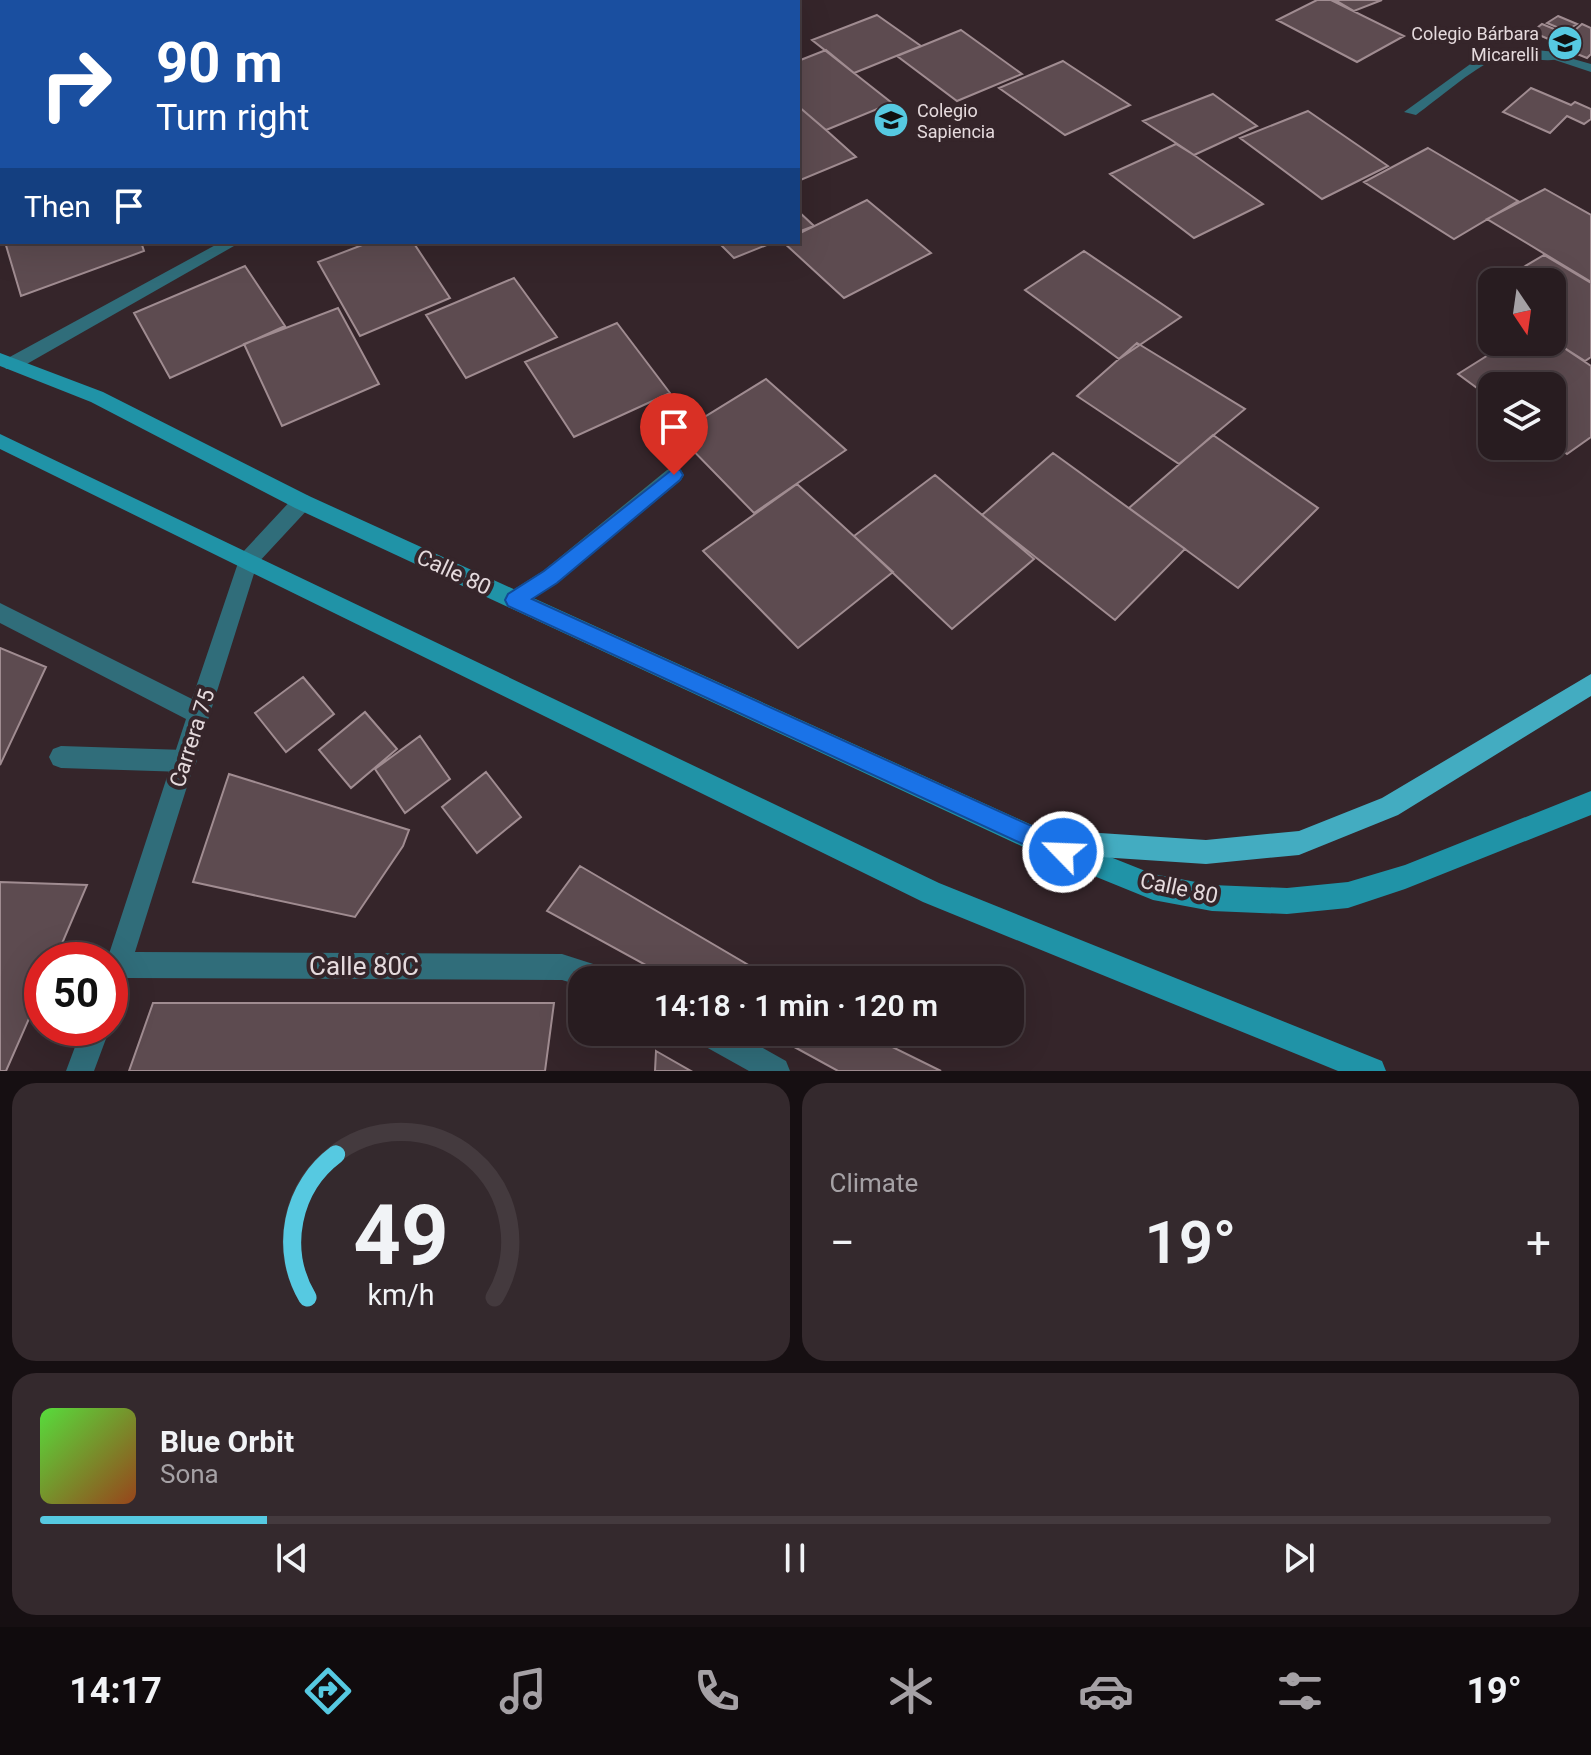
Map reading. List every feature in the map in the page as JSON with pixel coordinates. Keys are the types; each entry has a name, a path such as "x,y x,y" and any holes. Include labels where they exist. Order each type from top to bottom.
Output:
{"main road":[{"name":"Calle 80","path":"6,362 97,397 302,502 1039,841 1153,887 1212,898 1287,901 1348,895 1405,877 1591,803"},
{"path":"0,441 932,893 1372,1071"},
{"path":"1039,841 1206,852 1299,843 1390,807 1591,684"}],"street":[{"path":"1411,112 1492,55 1513,52 1557,56 1591,68"},
{"path":"6,362 229,244"},
{"path":"515,600 550,577 674,475"},
{"name":"Carrera 75","path":"127,942 248,560 302,502"},
{"path":"0,612 200,715"},
{"path":"61,757 185,761"},
{"name":"Calle 80C","path":"128,965 568,969"},
{"path":"80,1071 89,1046"},
{"path":"732,1046 776,1071"}],"building":[{"path":"1317,0 1331,0 1404,36 1357,62 1277,20"},
{"path":"1335,0 1382,0 1354,11"},
{"path":"877,15 921,46 854,73 812,40"},
{"path":"1558,16 1577,24 1566,31 1547,23"},
{"path":"1542,24 1564,33 1553,41 1532,32"},
{"path":"1582,24 1591,28 1591,54 1587,58 1557,46"},
{"path":"961,30 1022,74 957,101 897,56"},
{"path":"826,50 892,103 826,130 800,108 800,60"},
{"path":"1063,61 1130,105 1065,135 999,88"},
{"path":"1531,88 1571,105 1575,102 1591,109 1591,119 1584,124 1567,116 1550,133 1503,112"},
{"path":"1213,94 1257,126 1194,155 1143,121"},
{"path":"800,108 826,130 856,157 800,180"},
{"path":"1308,111 1388,166 1322,199 1240,138"},
{"path":"1176,144 1263,204 1194,238 1110,174"},
{"path":"1428,148 1518,201 1454,239 1364,182"},
{"path":"1545,189 1591,215 1591,282 1487,219"},
{"path":"867,200 931,253 844,298 785,244 800,244 800,233"},
{"path":"800,213 814,226 800,231"},
{"path":"6,244 142,244 144,251 21,296"},
{"path":"365,244 414,244 450,298 360,336 318,262"},
{"path":"720,244 769,244 734,258"},
{"path":"1084,251 1181,317 1119,359 1025,290"},
{"path":"1544,255 1566,268 1522,268"},
{"path":"245,266 285,326 170,378 134,313"},
{"path":"1566,268 1591,283 1591,357 1585,361 1566,349"},
{"path":"514,278 557,337 466,378 426,315"},
{"path":"338,308 379,384 282,426 244,344"},
{"path":"617,323 670,393 574,437 525,362"},
{"path":"1137,343 1245,409 1179,464 1077,396"},
{"path":"1566,349 1591,366 1591,437 1566,453 1566,372 1478,372 1478,389 1458,374 1487,356 1566,356"},
{"path":"766,379 846,450 754,513 677,434"},
{"path":"1213,435 1318,508 1238,588 1129,508"},
{"path":"1053,453 1185,549 1115,620 982,515"},
{"path":"935,475 1034,559 952,629 854,536"},
{"path":"797,484 893,572 798,648 703,551"},
{"path":"0,648 46,667 0,765"},
{"path":"303,677 334,714 286,752 255,713"},
{"path":"365,712 397,749 351,788 319,750"},
{"path":"420,736 450,779 405,813 375,769"},
{"path":"486,772 521,817 477,853 442,807"},
{"path":"229,774 409,830 403,846 355,917 193,882"},
{"path":"580,866 750,966 647,966 547,911"},
{"path":"0,882 87,885 63,942 24,942 24,1030 6,1071 0,1071"},
{"path":"153,1003 554,1003 545,1071 129,1071"},
{"path":"792,1046 890,1046 941,1071 838,1071"},
{"path":"656,1051 691,1071 655,1071"}],"place":[{"name":"Colegio Bárbara Micarelli","path":"1565,43"},
{"name":"Colegio Sapiencia","path":"891,120"}],"route":[{"path":"674,475 550,577 515,600 1063,852"}]}
